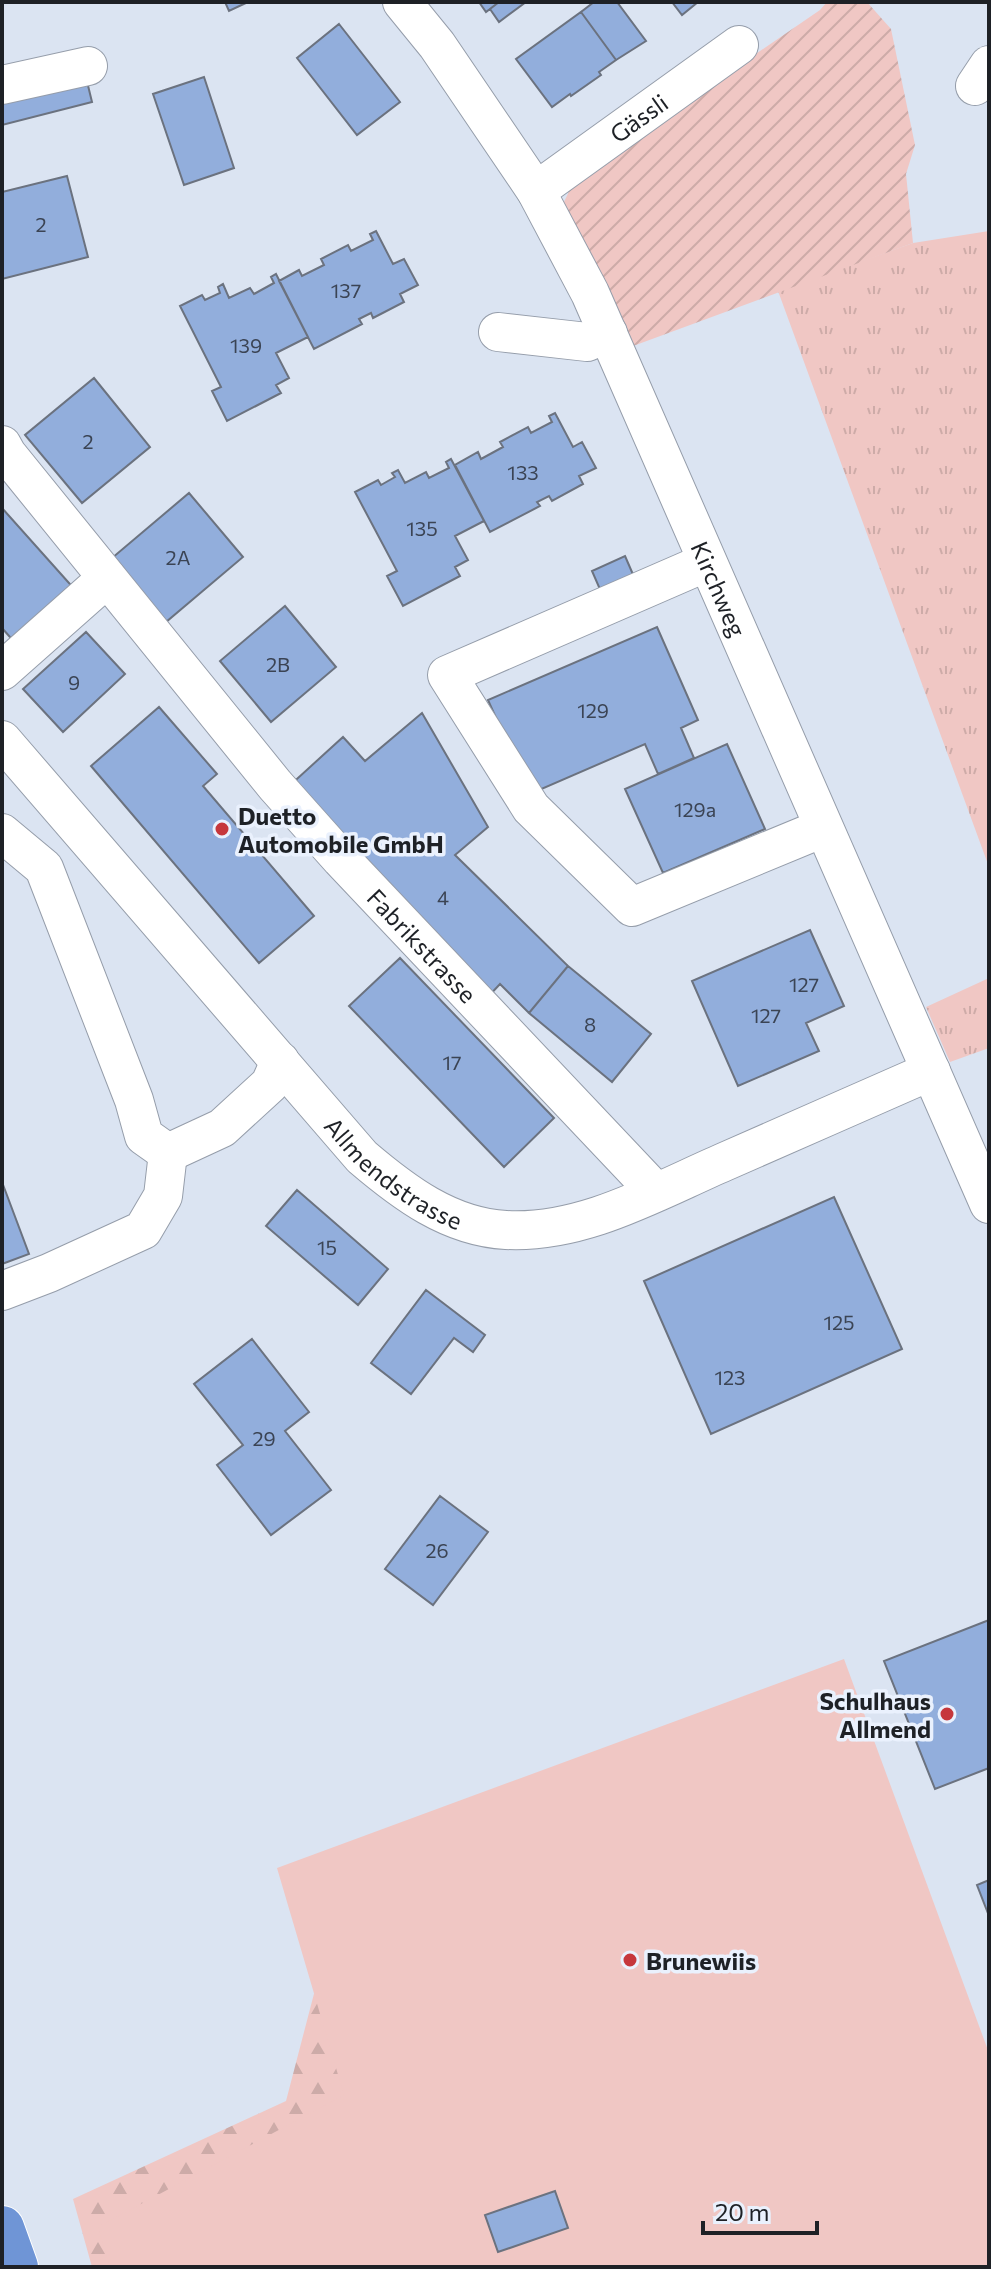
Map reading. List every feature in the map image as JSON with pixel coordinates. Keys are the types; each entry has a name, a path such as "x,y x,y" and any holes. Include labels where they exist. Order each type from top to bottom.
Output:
{"highway":[{"path":"2,2228 16,2267"}],"street":[{"name":"Kirchweg","path":"402,2 437,45 536,191 590,293 989,1204"},
{"name":"Gässli","path":"536,191 739,45"},
{"path":"2,85 88,66"},
{"path":"498,332 587,342 608,333"},
{"name":"Fabrikstrasse","path":"2,445 284,796 656,1192"},
{"path":"707,562 447,675 531,808 632,907 823,828"},
{"path":"2,671 107,578"},
{"name":"Allmendstrasse","path":"2,740 362,1157 395,1186 427,1206 465,1223 504,1230 547,1228 593,1218 931,1071"},
{"path":"2,833 44,868 134,1100 144,1136 168,1153"},
{"path":"168,1153 222,1128 270,1084 280,1061"},
{"path":"2,1291 143,1230 163,1196 168,1153"}],"green space":[{"path":"827,2 867,2 891,29 915,145 906,174 913,243 625,349 562,206 576,177 820,10"},
{"path":"989,231 989,867 778,291 913,243"},
{"path":"989,978 989,1048 950,1062 926,1007"},
{"name":"Brunewiis","path":"844,1659 989,2053 989,2267 110,2267 98,2227 344,2095 277,1868"},
{"path":"316,1986 423,2267 92,2267 73,2199 286,2101"}],"building":[{"path":"225,2 248,2 229,11"},
{"path":"479,2 499,2 486,12"},
{"path":"499,2 526,2 499,22 490,9"},
{"path":"594,2 617,2 646,41 616,60 581,12"},
{"path":"672,2 698,2 682,15"},
{"path":"581,12 616,60 599,72 601,75 552,107 516,59"},
{"path":"339,24 400,102 357,135 297,58"},
{"path":"84,69 92,102 2,125 2,89"},
{"path":"204,77 234,168 184,185 153,94"},
{"path":"67,176 88,257 2,279 2,192"},
{"path":"376,231 393,264 404,259 418,285 400,294 404,302 373,318 371,313 359,319 362,324 314,349 279,281 299,270 302,276 324,265 321,259 348,245 351,251 373,240 370,234"},
{"path":"276,274 308,337 276,353 289,378 276,385 281,393 227,421 212,391 221,387 180,306 202,295 205,300 220,293 218,287 223,284 229,298 250,288 254,294 274,283 271,277"},
{"path":"94,378 150,447 82,503 25,435"},
{"path":"555,413 573,447 582,442 596,468 579,476 583,484 552,501 549,496 537,502 540,506 490,532 455,465 478,452 481,459 503,447 500,442 528,427 531,433 552,422 549,416"},
{"path":"451,459 484,521 455,536 468,560 455,567 460,576 403,606 387,576 397,571 355,492 378,480 381,485 395,477 392,473 398,470 405,483 426,472 429,478 449,468 446,462"},
{"path":"189,493 243,557 166,622 112,558"},
{"path":"2,508 77,592 17,645 2,628"},
{"path":"625,556 635,579 602,594 592,571"},
{"path":"285,606 336,667 271,722 220,661"},
{"path":"657,627 698,720 681,728 694,758 658,774 645,744 530,794 488,700"},
{"path":"86,632 125,674 63,732 23,689"},
{"path":"159,707 217,774 203,786 314,916 259,963 91,766"},
{"path":"422,713 488,827 455,855 568,966 529,1013 500,984 486,999 287,788 343,737 365,761"},
{"path":"727,744 765,829 663,873 625,789"},
{"path":"810,930 844,1006 806,1023 819,1051 738,1086 692,981"},
{"path":"400,958 554,1118 504,1167 349,1006"},
{"path":"568,966 651,1034 612,1082 529,1013"},
{"path":"2,1182 29,1254 2,1264"},
{"path":"297,1190 388,1269 358,1305 266,1226"},
{"path":"834,1197 902,1349 711,1434 644,1281"},
{"path":"426,1290 485,1335 473,1352 454,1338 411,1394 371,1363"},
{"path":"252,1339 309,1412 285,1431 331,1490 271,1535 217,1465 243,1445 194,1384"},
{"path":"440,1496 488,1532 433,1605 385,1569"},
{"name":"Schulhaus Allmend","path":"989,1620 989,1768 935,1789 884,1661"},
{"path":"989,1880 989,1916 977,1885"},
{"path":"555,2191 568,2228 498,2252 485,2215"}],"place":[{"name":"Duetto Automobile GmbH","path":"222,829"},
{"name":"Schulhaus Allmend","path":"947,1714"},
{"name":"Brunewiis","path":"630,1960"}]}
